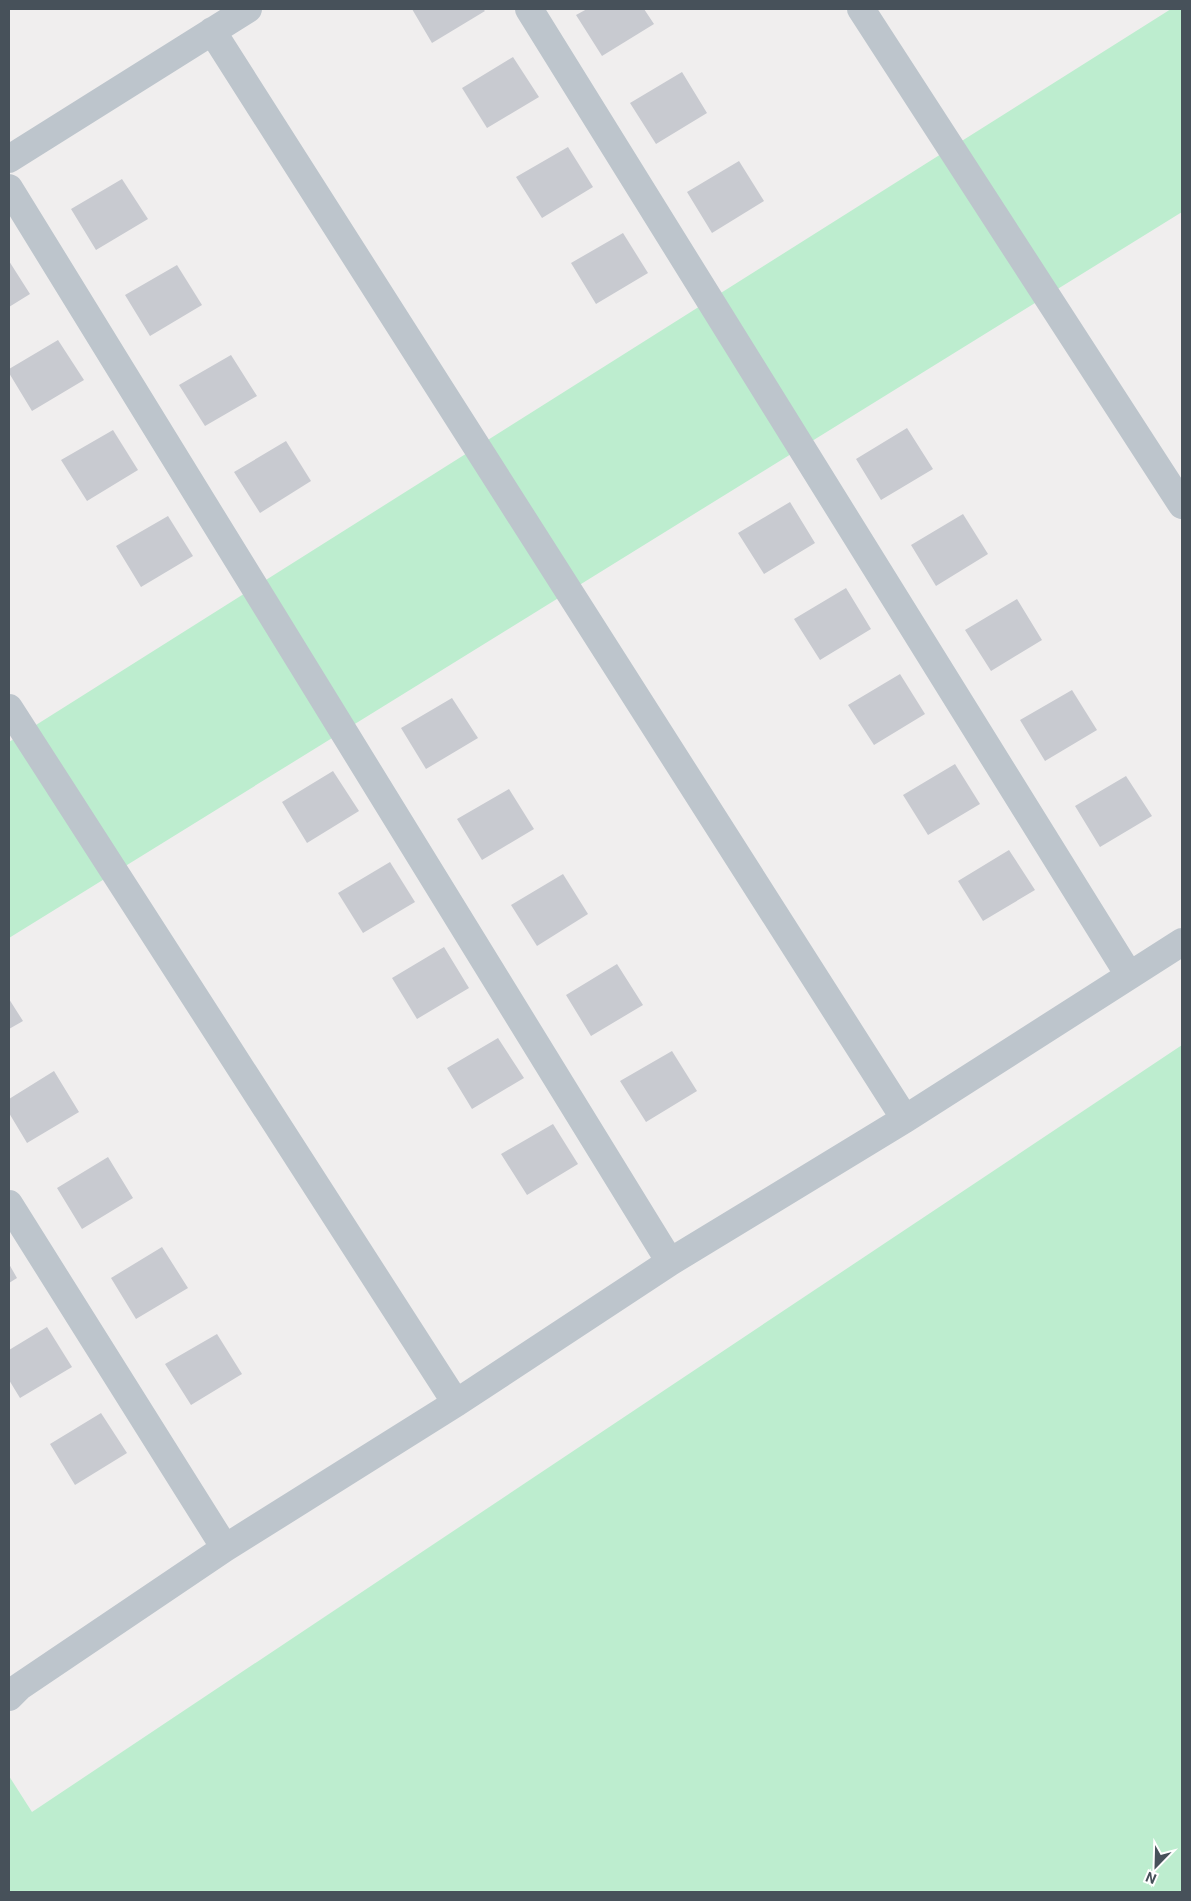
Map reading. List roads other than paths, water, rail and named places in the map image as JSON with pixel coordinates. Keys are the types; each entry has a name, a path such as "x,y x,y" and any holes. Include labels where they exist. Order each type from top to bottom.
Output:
{"street":[{"path":"9,159 248,9"},
{"path":"529,9 1129,975"},
{"path":"861,9 1182,505"},
{"path":"212,31 905,1119"},
{"path":"9,188 670,1262"},
{"path":"9,708 456,1403"},
{"path":"9,1697 28,1682 224,1548 456,1403 670,1262 905,1119 1182,942"},
{"path":"9,1204 224,1548"}]}
